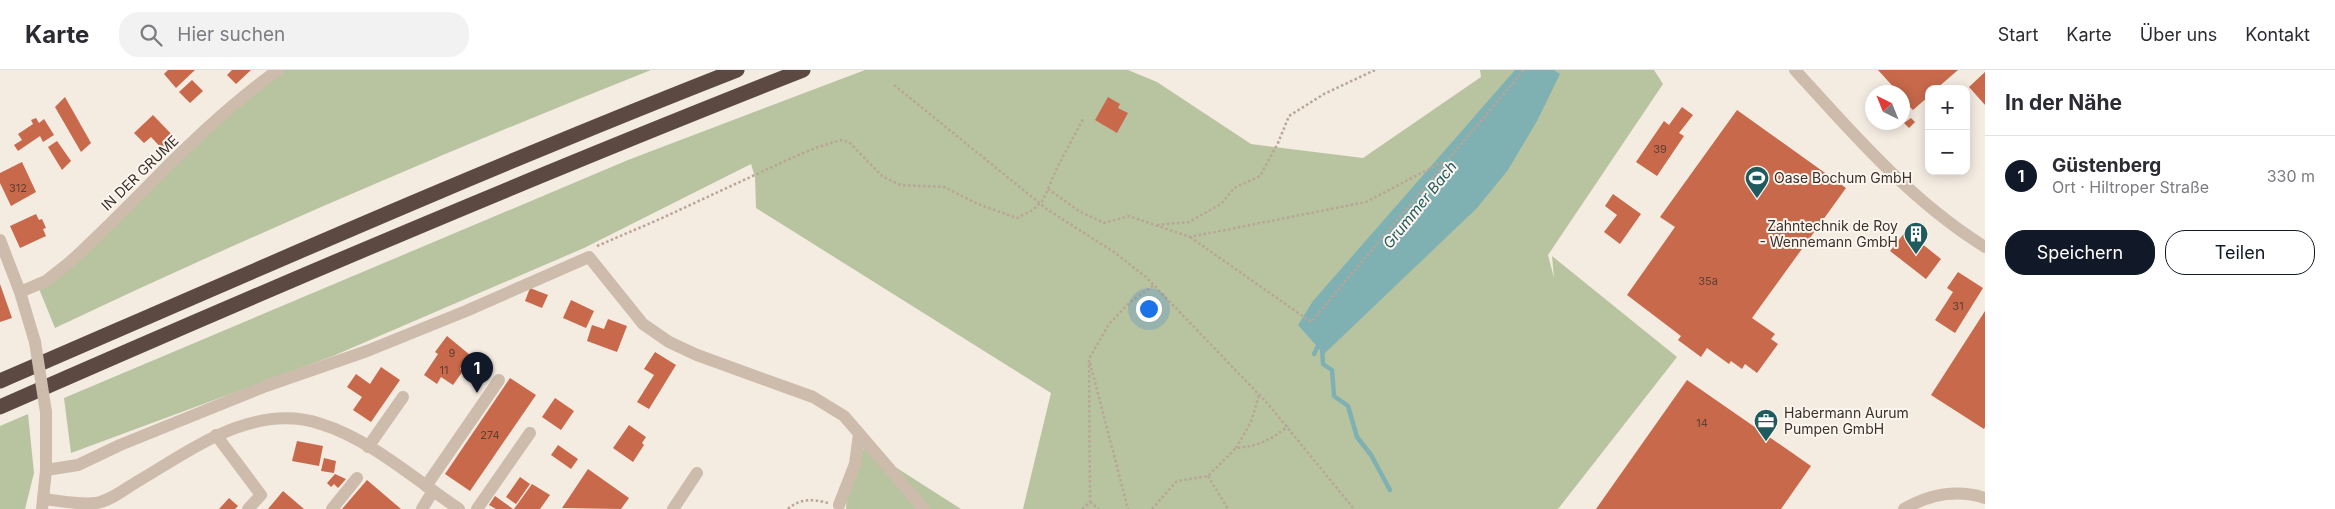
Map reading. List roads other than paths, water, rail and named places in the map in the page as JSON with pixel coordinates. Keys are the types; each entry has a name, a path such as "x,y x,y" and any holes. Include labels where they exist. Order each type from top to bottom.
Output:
{"highway":[{"path":"0,381 634,110 737,70"},
{"path":"0,407 340,259 643,132 804,70"}],"street":[{"name":"IN DER GRUME","path":"20,292 46,280 70,262 217,120 256,86 278,70"},
{"path":"1795,70 1866,148 1918,198 1944,219 1985,247"},
{"path":"0,240 20,292 35,342 46,412 46,470 43,504 98,502 216,435 260,421 283,418 302,419 332,428 368,446 459,509"},
{"path":"46,470 78,465 120,445 266,386 367,351 466,311 589,257 643,324 669,342 697,355 813,397 844,416 924,509"},
{"path":"422,509 429,489 499,380"},
{"path":"368,446 403,397"},
{"path":"477,509 530,433"},
{"path":"840,506 855,464 859,434"},
{"path":"216,435 261,495 248,509"},
{"path":"673,509 698,472"},
{"path":"332,509 357,478"},
{"path":"1904,509 1916,502 1937,495 1959,493 1985,498"}],"water":[{"path":"1515,70 1554,70 1560,74 1537,121 1508,170 1477,208 1324,354 1298,325 1313,301"}],"waterway":[{"name":"Grummer Bach","path":"1314,354 1320,342"},
{"path":"1322,347 1323,364 1332,370 1334,396 1348,406 1357,437 1371,455 1390,490"}],"place":[{"name":"Oase Bochum GmbH","path":"1757,199"},
{"name":"Zahntechnik de Roy - Wennemann GmbH","path":"1916,255"},
{"name":"Güstenberg","path":"477,393"},
{"name":"Habermann Aurum Pumpen GmbH","path":"1766,442"}]}
